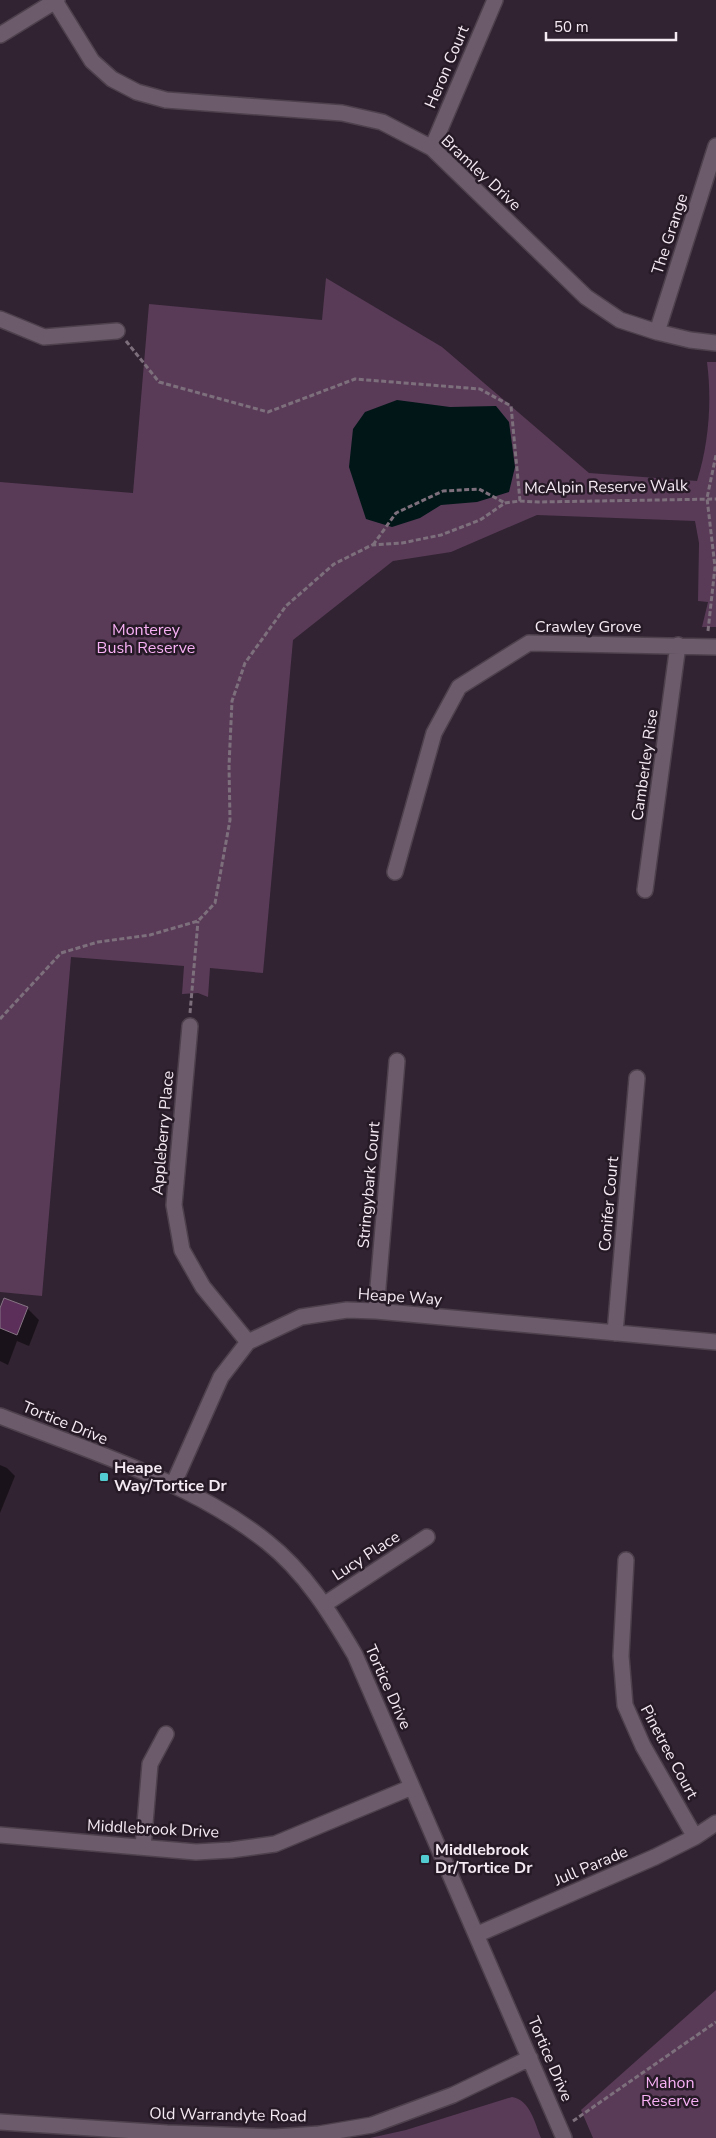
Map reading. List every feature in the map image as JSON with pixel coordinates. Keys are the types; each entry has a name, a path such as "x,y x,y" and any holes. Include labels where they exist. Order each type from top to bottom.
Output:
{"street":[{"name":"Heron Court","path":"432,148 495,0"},
{"name":"Bramley Drive","path":"56,1 92,61 112,79 137,92 166,100 342,113 382,122 432,148 586,297 620,320 690,340 716,343"},
{"path":"0,35 56,1"},
{"name":"The Grange","path":"657,332 716,146"},
{"path":"0,319 44,337 117,331"},
{"name":"Crawley Grove","path":"395,872 434,733 459,687 529,643 711,647"},
{"name":"Camberley Rise","path":"645,890 678,645"},
{"name":"Appleberry Place","path":"190,1026 174,1205 182,1250 203,1287 248,1342"},
{"name":"Stringybark Court","path":"376,1311 398,1061"},
{"name":"Conifer Court","path":"615,1333 637,1078"},
{"name":"Heape Way","path":"173,1485 221,1377 248,1342 301,1317 347,1310 376,1311 716,1342"},
{"name":"Tortice Drive","path":"0,1416 173,1485 211,1505 267,1542 293,1566 325,1604 355,1655 478,1934 562,2134"},
{"name":"Lucy Place","path":"325,1604 427,1537"},
{"name":"Pinetree Court","path":"626,1560 621,1656 625,1705 643,1746 695,1837"},
{"path":"143,1847 150,1764 166,1734"},
{"name":"Middlebrook Drive","path":"0,1835 196,1852 275,1844 412,1787"},
{"name":"Jull Parade","path":"478,1934 655,1857 695,1837 716,1823"},
{"name":"Old Warrandyte Road","path":"0,2122 167,2133 275,2136 319,2134 372,2125 452,2095 530,2058"}],"path":[{"path":"117,331 159,382 268,412 355,379 480,389 511,406 520,501"},
{"path":"711,647 715,567 707,498 716,455"},
{"path":"372,545 396,513 443,491 479,489 505,503"},
{"name":"McAlpin Reserve Walk","path":"198,921 215,903 217,894 230,820 229,766 232,701 245,662 286,606 334,564 372,545 441,535 480,520 505,503 520,501 716,499"},
{"path":"0,1019 61,953 98,942 150,935 198,921 194,972 190,994 190,1026"},
{"path":"562,2134 716,2022"}],"green space":[{"name":"Monterey Bush Reserve","path":"326,278 442,347 589,473 697,481 707,437 709,392 707,362 716,362 716,627 702,627 708,602 698,601 699,543 695,521 537,515 451,552 393,561 293,640 263,973 210,968 208,997 198,993 182,994 184,966 71,957 42,1296 0,1292 0,482 133,493 149,304 322,320"},
{"name":"Mahon Reserve","path":"716,1990 716,2138 593,2138 581,2110"},
{"path":"512,2097 528,2107 541,2138 370,2138 406,2130"}],"shaded area":[{"path":"397,400 450,407 496,406 509,422 515,467 509,492 477,502 441,505 420,518 392,527 366,519 349,467 353,429 365,412"}],"building":[{"path":"4,1298 28,1307 17,1335 0,1328 0,1308"}],"place":[{"name":"Heape Way/Tortice Dr","path":"104,1477"},
{"name":"Middlebrook Dr/Tortice Dr","path":"425,1859"}]}
